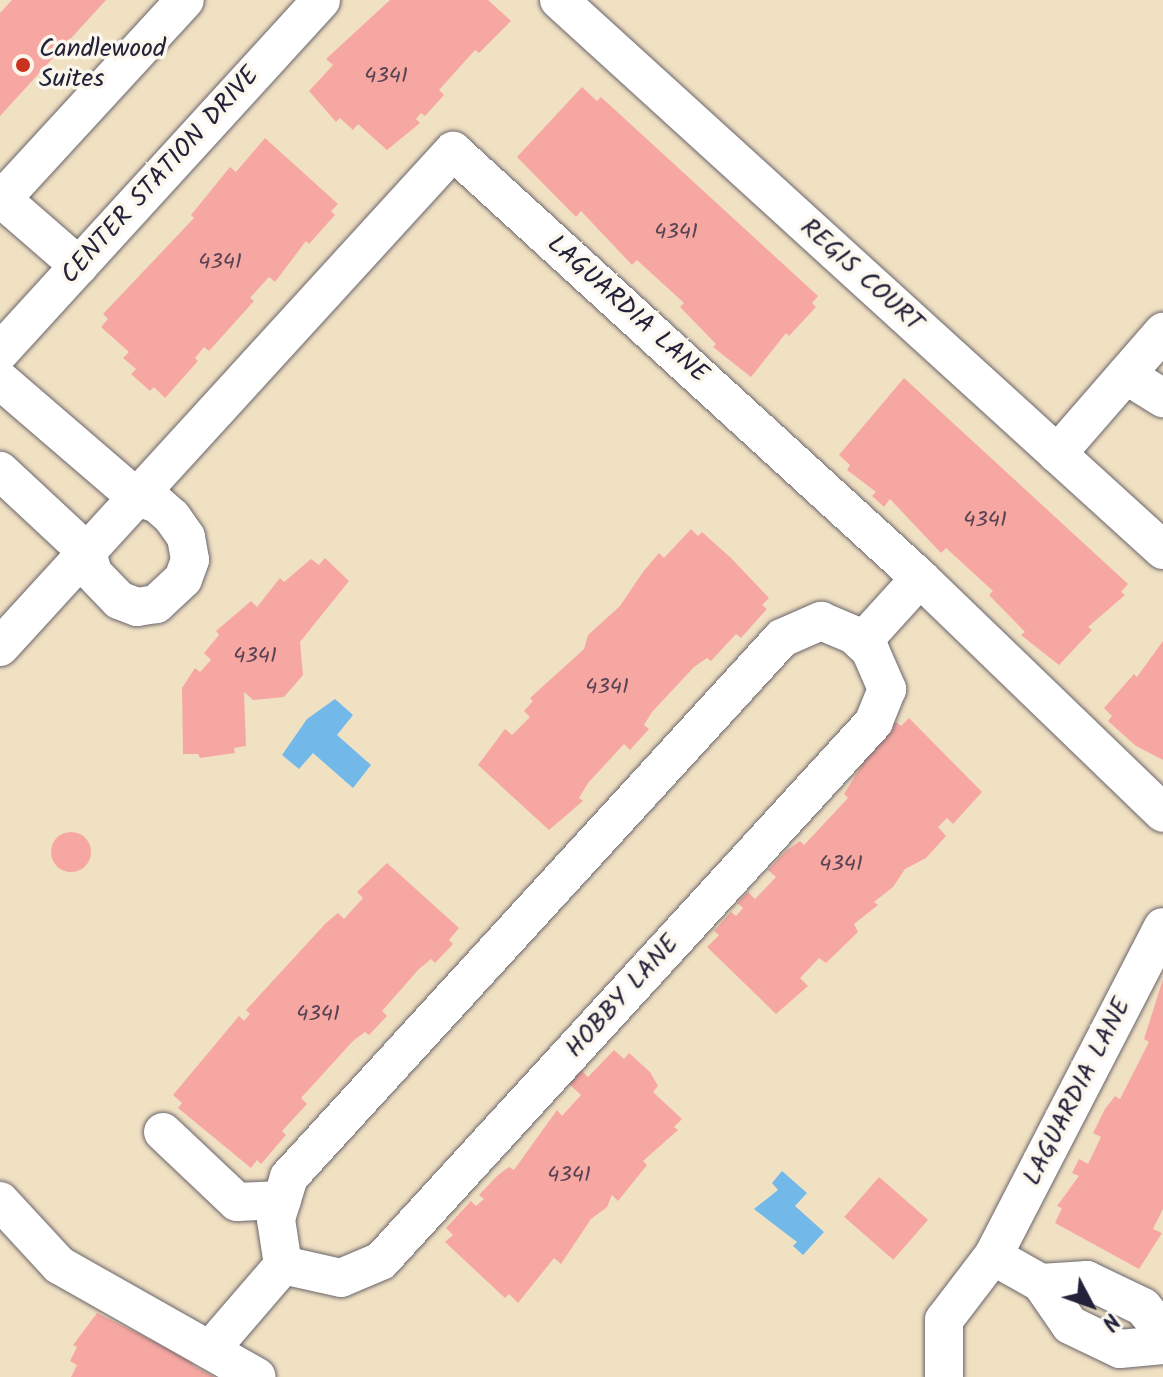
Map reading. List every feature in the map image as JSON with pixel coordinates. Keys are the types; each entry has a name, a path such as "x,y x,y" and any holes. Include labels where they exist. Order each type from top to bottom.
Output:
{"street":[{"path":"79,266 1,198 185,0"},
{"name":"REGIS COURT","path":"559,0 1163,550"},
{"name":"CENTER STATION DRIVE","path":"0,352 309,4"},
{"name":"LAGUARDIA LANE","path":"126,509 453,151 920,578 1163,813"},
{"path":"1057,454 1163,332"},
{"path":"1126,375 1163,398"},
{"path":"0,380 126,509"},
{"path":"0,471 87,552 93,573 119,600 137,607 156,604 172,592 190,560 186,537 156,503 126,509 87,552 0,647"},
{"path":"210,1350 283,1265 276,1219 289,1177 782,638 821,621 862,642 920,578"},
{"name":"HOBBY LANE","path":"283,1265 341,1278 381,1261 874,722 887,689 862,642"},
{"name":"LAGUARDIA LANE","path":"944,1377 944,1320 993,1256 1163,927"},
{"path":"163,1132 237,1202 282,1200"},
{"path":"0,1201 59,1265 257,1377"},
{"path":"993,1256 1041,1283 1070,1325 1120,1349 1163,1345"},
{"path":"1041,1283 1087,1280 1143,1307 1163,1332"},
{"path":"1160,1377 1163,1370"}],"water":[{"path":"335,699 353,715 337,735 371,765 353,788 313,753 299,769 282,755 307,719"},
{"path":"782,1171 807,1193 795,1206 824,1232 803,1255 793,1246 797,1242 754,1209 778,1190 772,1183"}],"building":[{"name":"Candlewood Suites","path":"12,0 106,0 0,116 0,13"},
{"path":"390,0 488,0 511,21 479,53 475,50 439,90 444,95 425,116 421,113 416,119 420,123 387,150 358,124 353,130 340,118 336,122 309,91 333,65 326,59"},
{"path":"582,87 597,101 601,97 818,296 812,303 816,307 789,336 786,333 751,377 713,347 716,344 680,307 684,303 637,260 632,265 581,211 576,217 517,157"},
{"path":"265,138 338,204 331,211 335,215 309,244 306,241 275,282 269,277 250,298 254,301 209,351 204,347 195,358 198,361 165,398 154,387 150,391 131,374 136,369 123,358 129,352 101,327 108,319 103,314 194,218 191,215 230,167 236,172"},
{"path":"904,378 1128,584 1121,592 1125,595 1088,627 1092,630 1059,665 1021,635 1025,632 989,595 993,591 946,548 941,553 890,499 884,507 872,496 876,492 847,470 850,465 839,455"},
{"path":"691,529 698,536 702,532 769,598 762,605 767,609 741,638 736,634 711,661 707,658 694,667 652,712 644,725 649,729 630,750 624,744 588,783 579,798 583,801 549,830 478,765 505,729 512,735 530,717 524,711 533,701 530,698 584,649 588,635 620,606 659,553 664,558"},
{"path":"325,558 349,581 300,642 303,675 284,697 253,700 244,692 246,746 234,748 235,753 200,758 198,754 183,754 182,688 195,668 200,672 211,660 204,653 219,635 216,631 251,601 257,607 280,578 284,582 311,559 319,565"},
{"path":"1163,641 1163,760 1136,746 1108,721 1112,716 1104,708 1134,674 1137,677"},
{"path":"909,718 982,792 953,824 947,818 938,827 946,836 926,858 905,869 893,887 874,902 878,905 854,924 858,932 826,963 819,958 800,978 808,986 776,1014 707,947 719,935 714,931 731,912 736,916 743,908 737,903 748,892 755,899 776,877 768,870 800,841 804,845 848,798 844,794 871,750 896,722 901,726"},
{"path":"71,832 85,838 91,852 85,866 71,872 57,866 51,852 57,838"},
{"path":"387,863 459,928 449,940 453,944 435,963 431,959 419,969 382,1011 387,1016 369,1035 365,1032 353,1041 301,1098 307,1104 282,1131 286,1135 261,1164 257,1160 251,1168 178,1108 182,1103 173,1095 239,1016 244,1021 250,1014 246,1010 326,923 338,913 344,919 363,898 357,892"},
{"path":"1163,979 1163,1209 1153,1229 1162,1233 1139,1269 1055,1223 1062,1208 1057,1206 1079,1176 1072,1173 1079,1159 1088,1164 1101,1137 1093,1133 1105,1109 1115,1096 1120,1099 1149,1042 1144,1039"},
{"path":"614,1050 624,1059 629,1053 650,1072 658,1086 653,1092 682,1119 674,1127 678,1130 643,1161 647,1165 618,1201 612,1195 607,1207 591,1219 561,1264 554,1258 518,1303 509,1294 505,1298 445,1242 453,1235 446,1228 471,1201 476,1206 484,1199 479,1195 498,1175 509,1167 514,1170 557,1110 562,1116 581,1095 569,1084 581,1070 588,1077"},
{"path":"879,1177 928,1220 893,1260 844,1217"},
{"path":"97,1313 194,1361 192,1365 214,1377 71,1377 77,1365 70,1361 77,1347 73,1345"}],"place":[{"name":"Candlewood Suites","path":"23,65"}]}
